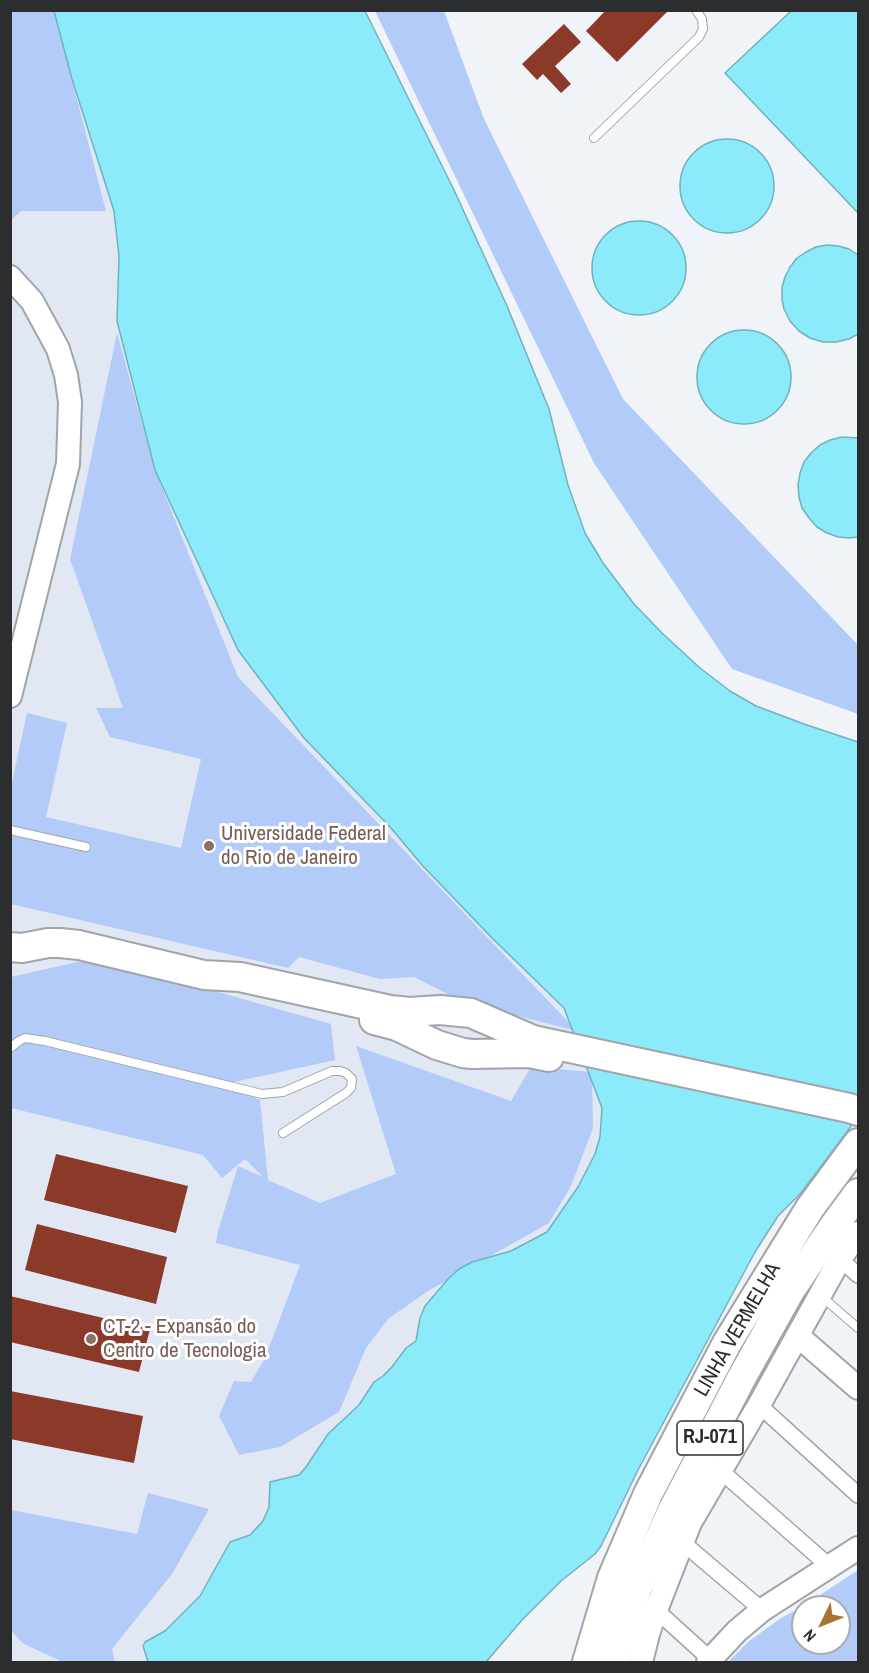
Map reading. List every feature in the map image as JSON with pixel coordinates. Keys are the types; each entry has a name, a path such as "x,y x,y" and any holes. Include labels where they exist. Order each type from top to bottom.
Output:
{"highway":[{"path":"14,951 48,943 79,945 204,975 240,977 388,1023 437,1045 463,1053 542,1055 858,1122"},
{"path":"321,1002 401,1011 440,1010 471,1013 533,1040 858,1111"},
{"name":"LINHA VERMELHA","path":"587,1662 612,1578 648,1494 727,1343 810,1208 858,1143"},
{"name":"LINHA VERMELHA","path":"615,1662 637,1589 672,1511 747,1367 790,1292 846,1230 858,1193"},
{"path":"566,1662 600,1578 648,1494"}],"street":[{"path":"10,278 32,301 58,349 66,375 70,402 68,464 17,654 10,696"},
{"path":"641,1662 656,1610 690,1523 821,1295 840,1259 846,1230"},
{"path":"840,1259 858,1275"},
{"path":"798,1336 858,1388"},
{"path":"759,1406 858,1495"},
{"path":"721,1471 830,1567"},
{"path":"682,1542 762,1610"},
{"path":"656,1610 709,1661 737,1631 762,1610 858,1548"}],"lane":[{"path":"594,138 693,45 703,29 702,19 696,10"},
{"path":"10,830 86,847"},
{"path":"10,1048 25,1038 45,1041 262,1094 295,1089 332,1071 346,1073 352,1079 351,1088 346,1093 283,1133"},
{"path":"821,1295 858,1328"}],"shaded area":[{"path":"11,10 54,11 106,211 21,211 11,220"},
{"name":"Universidade Federal do Rio de Janeiro","path":"55,10 72,79 114,211 119,256 117,321 155,470 238,650 304,738 492,938 564,1008 602,1108 600,1137 595,1154 578,1187 547,1232 511,1251 472,1262 448,1279 433,1295 420,1318 416,1341 406,1348 383,1376 374,1382 359,1405 328,1434 299,1475 270,1482 269,1507 263,1521 250,1535 230,1542 200,1596 165,1631 145,1642 143,1646 148,1662 11,1662 10,11"},
{"path":"54,11 365,11 454,190 507,306 549,409 568,485 585,533 603,563 634,604 662,633 700,668 730,691 756,706 858,742 858,1117 801,1193 778,1216 755,1252 638,1470 601,1546 523,1619 486,1662 148,1662 143,1646 145,1642 165,1631 200,1596 230,1542 250,1535 263,1521 269,1507 270,1482 299,1475 328,1434 359,1405 374,1382 383,1376 406,1348 416,1341 420,1318 425,1306 448,1279 459,1269 472,1262 511,1251 547,1232 578,1187 595,1154 600,1137 602,1108 564,1008 492,938 304,738 238,650 155,470 117,321 119,256 114,211 72,79"},
{"path":"375,11 444,11 484,119 623,399 858,645 858,714 732,669 594,463"},
{"path":"791,11 858,11 858,213 725,73"},
{"path":"727,139 745,142 760,153 771,168 774,186 771,204 760,219 745,230 727,233 709,230 694,219 683,204 680,186 683,168 694,153 709,142"},
{"path":"639,221 657,225 672,235 682,250 686,268 682,286 672,301 657,311 639,315 621,311 606,301 596,286 592,268 596,250 606,235 621,225"},
{"path":"827,245 849,249 858,255 858,334 836,342 823,342 799,331 790,321 782,299 785,277 797,258 816,247"},
{"path":"744,330 762,333 777,344 788,359 791,377 788,395 777,410 762,421 744,424 726,421 711,410 700,395 697,377 700,359 711,344 726,333"},
{"path":"117,333 155,470 238,677 577,1031 463,1002 414,977 380,979 299,957 288,968 11,904 11,787 27,713 67,723 46,817 181,848 201,759 110,737 96,708 123,708 70,559"},
{"path":"842,437 858,438 858,537 838,537 817,527 802,508 799,497 798,485 804,462 820,445"},
{"path":"86,960 204,988 331,1024 335,1060 225,1084 260,1100 268,1180 320,1203 396,1174 356,1046 511,1101 531,1067 592,1072 593,1128 571,1186 549,1223 428,1291 388,1319 366,1348 339,1412 280,1447 239,1455 219,1416 234,1381 251,1382 265,1358 300,1265 216,1243 238,1166 263,1177 245,1159 222,1178 203,1155 11,1108 11,977"},
{"path":"148,1493 209,1509 172,1574 112,1649 115,1662 63,1662 22,1643 11,1630 11,1510 137,1534"},
{"path":"858,1570 858,1662 728,1662 748,1642 791,1613 791,1655 851,1655 851,1595 820,1595"}],"building":[{"path":"606,10 669,10 617,62 586,31"},
{"path":"564,24 581,42 555,66 571,84 561,93 543,74 537,80 522,64"},
{"path":"56,1154 188,1186 176,1233 44,1200"},
{"path":"37,1224 167,1257 156,1304 25,1270"},
{"path":"10,1296 150,1329 139,1372 10,1342"},
{"path":"10,1391 143,1416 134,1463 10,1439"}],"place":[{"name":"Universidade Federal do Rio de Janeiro","path":"209,846"},
{"name":"CT-2 - Expansão do Centro de Tecnologia","path":"91,1339"}]}
